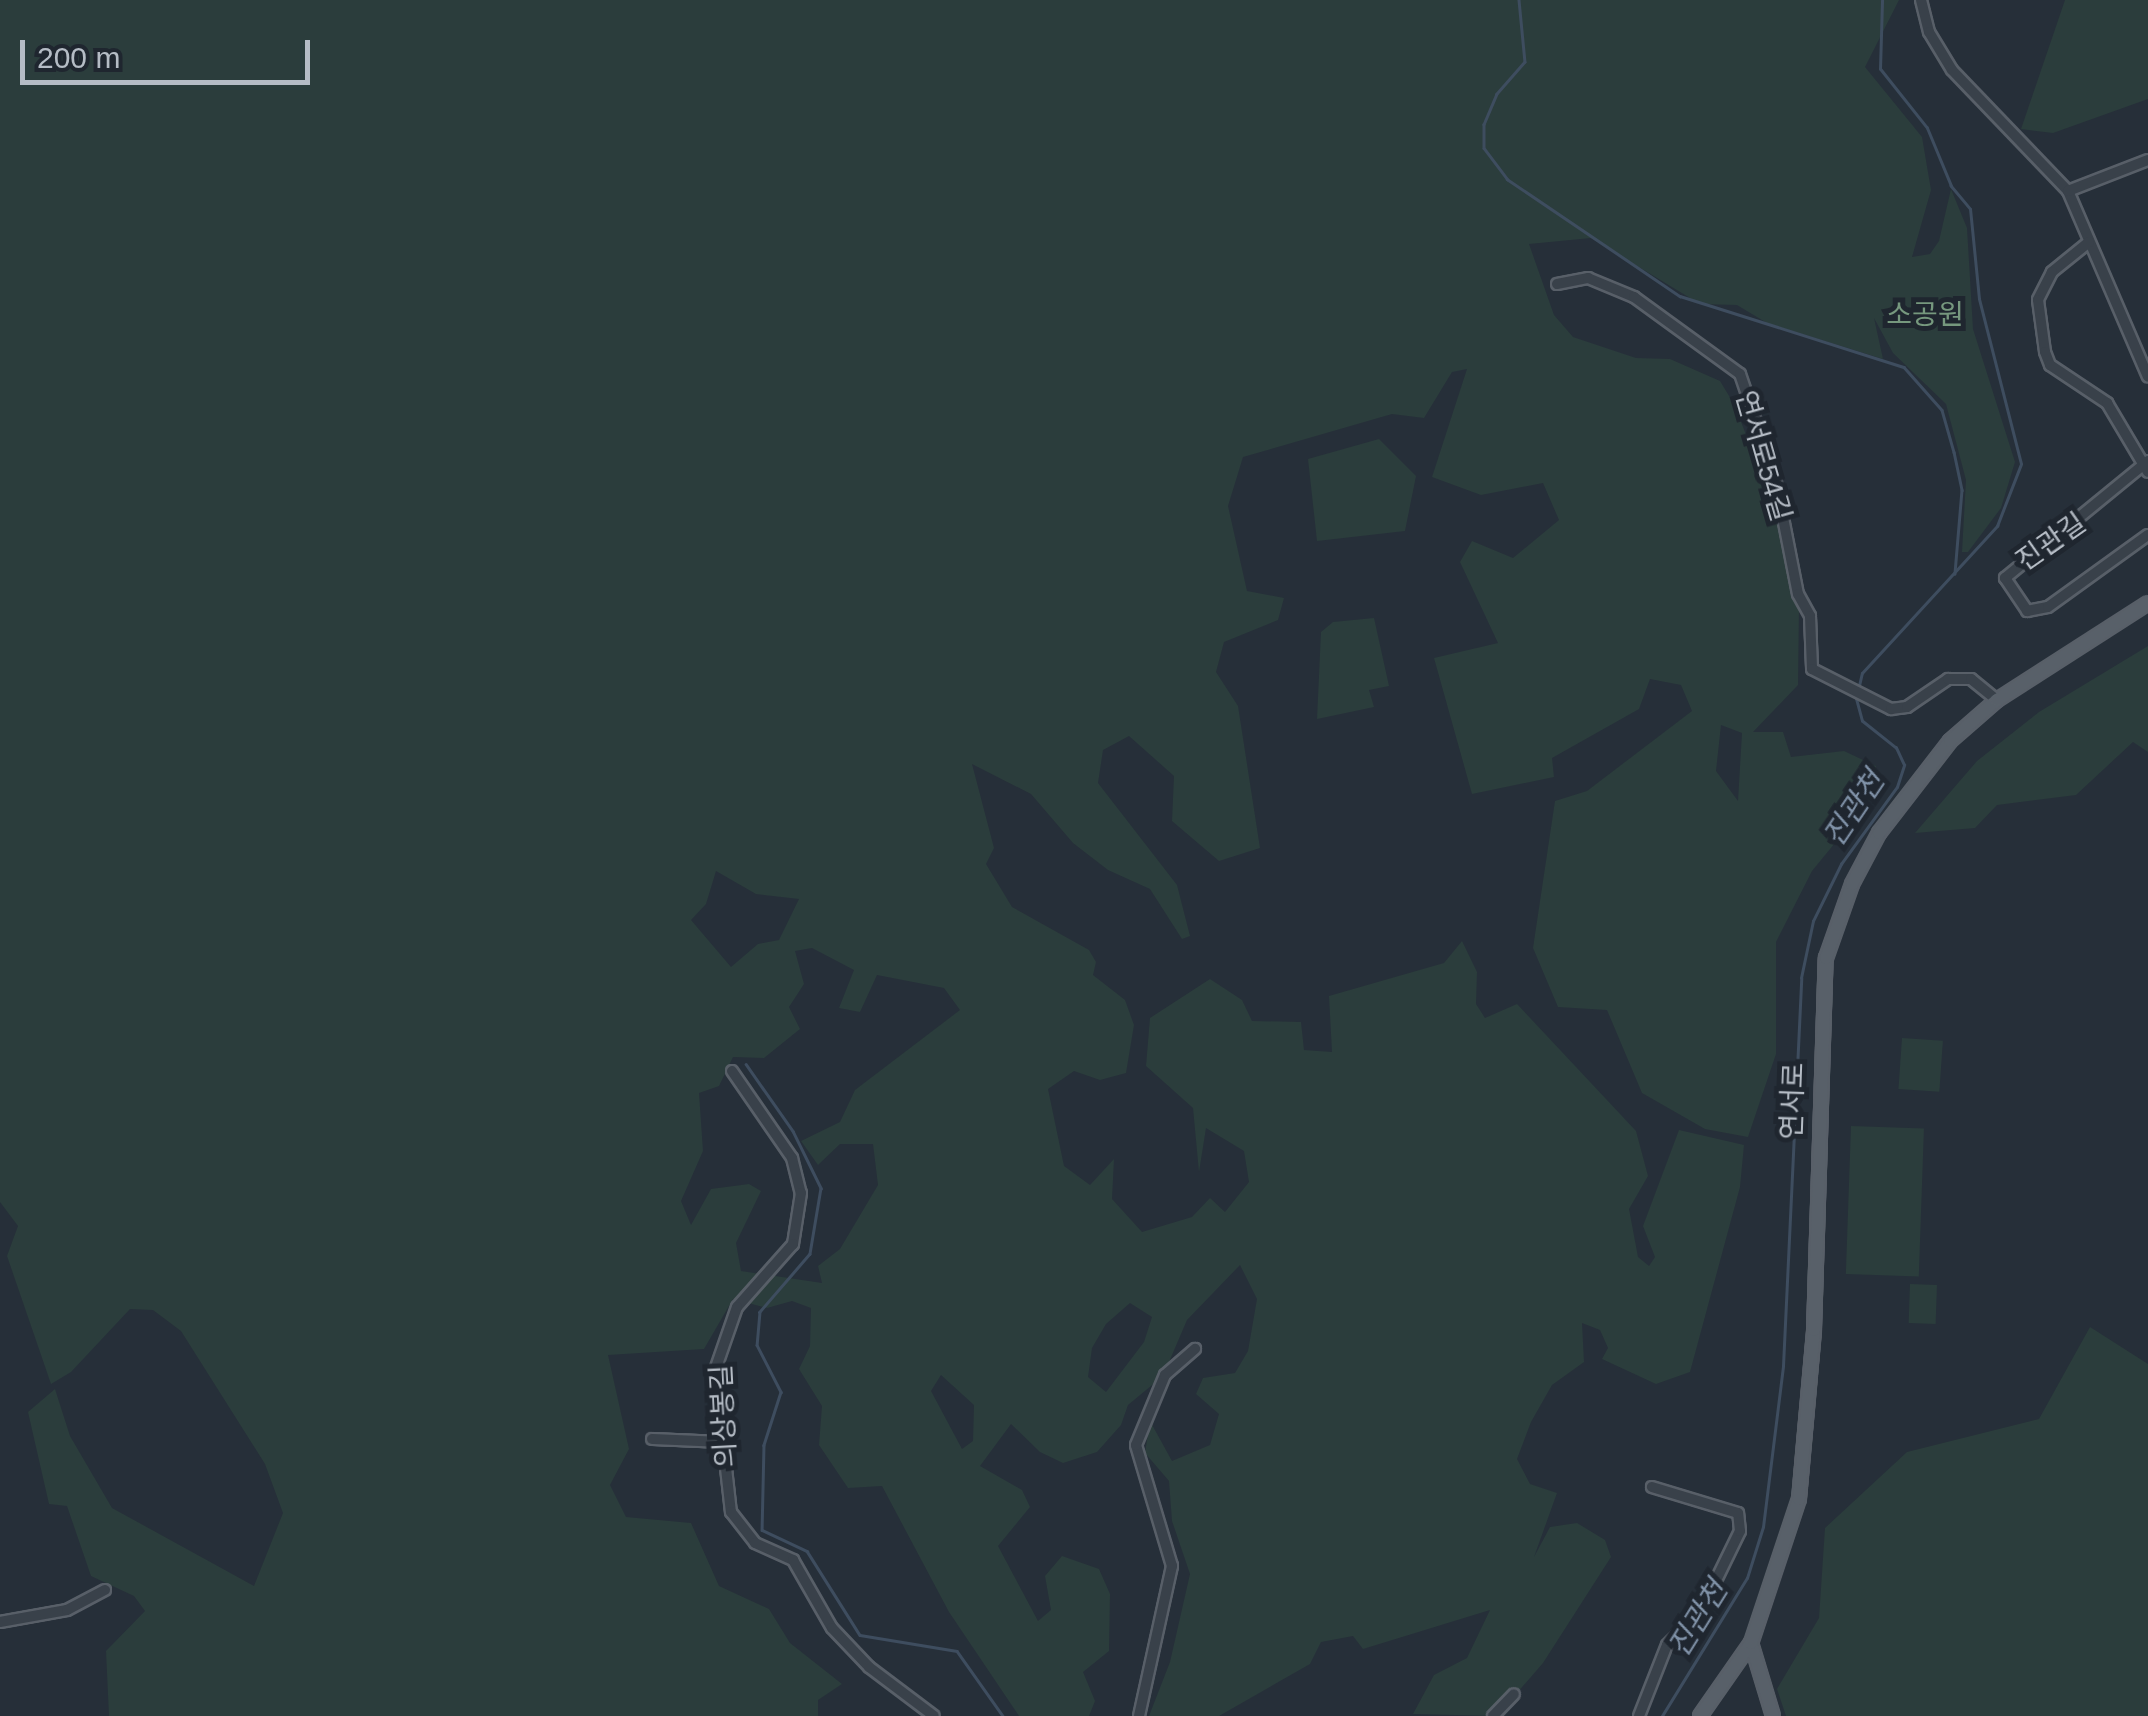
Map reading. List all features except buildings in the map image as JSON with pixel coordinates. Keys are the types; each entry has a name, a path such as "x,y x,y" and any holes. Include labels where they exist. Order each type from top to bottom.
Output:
{"main road":[{"name":"연서로","path":"1700,1716 1724,1688 1752,1643 1788,1541 1804,1464 1826,958 1852,884 1880,833 1950,741 1997,700 2148,603"},
{"path":"1752,1643 1773,1716"},
{"path":"1712,1716 1724,1688"}],"street":[{"path":"1922,0 1929,32 1952,70 2068,191 2148,377"},
{"path":"2068,191 2148,160"},
{"name":"진관길","path":"2089,242 2052,272 2038,300 2046,352 2050,365 2108,403 2146,466 2115,484 2096,510 2006,578 2027,610 2048,607 2148,535"},
{"name":"연서로54길","path":"1556,284 1588,278 1634,296 1740,374 1775,477 1798,594 1810,616 1812,669 1892,709 1907,707 1948,679 1971,679 1997,700"},
{"name":"의상봉길","path":"732,1071 792,1158 801,1193 793,1244 737,1307 715,1370 732,1512 741,1531 793,1560 832,1628 869,1667 934,1716"},
{"path":"1139,1716 1172,1566 1136,1445 1165,1375 1195,1348"},
{"path":"652,1439 722,1442"},
{"path":"1639,1716 1667,1645 1701,1611 1740,1530 1738,1514 1652,1486"},
{"path":"0,1622 68,1610 104,1590"},
{"path":"1493,1716 1514,1694"}],"green space":[{"name":"소공원","path":"0,0 1899,0 1865,67 1922,137 1931,190 1912,257 1930,254 1939,241 1951,189 1967,228 1973,329 2015,462 2001,508 1968,552 1962,552 1966,480 1946,404 1893,353 1874,318 1883,359 1767,323 1737,305 1700,304 1591,238 1529,244 1554,315 1573,337 1636,358 1670,359 1720,381 1734,404 1774,506 1799,606 1798,685 1753,732 1783,732 1791,757 1844,751 1876,766 1876,793 1812,871 1776,942 1776,1054 1748,1137 1705,1129 1642,1093 1607,1010 1558,1007 1533,948 1555,801 1587,791 1692,711 1681,685 1650,679 1639,709 1552,758 1554,777 1472,794 1434,658 1498,643 1460,562 1472,541 1513,558 1559,520 1543,483 1481,495 1432,477 1467,369 1452,372 1424,418 1392,414 1243,457 1228,506 1247,591 1284,598 1278,620 1224,642 1216,672 1238,706 1260,848 1219,861 1172,821 1174,776 1129,736 1103,750 1098,783 1177,885 1190,936 1182,939 1150,889 1108,870 1073,843 1031,794 972,764 994,848 986,864 1012,907 1089,950 1096,962 1093,975 1125,1000 1134,1025 1126,1073 1100,1080 1074,1071 1048,1089 1064,1166 1090,1185 1114,1159 1112,1199 1142,1232 1192,1217 1210,1198 1225,1212 1249,1182 1244,1151 1206,1128 1199,1172 1193,1108 1146,1066 1150,1018 1210,979 1242,1000 1252,1021 1301,1022 1304,1050 1332,1052 1329,996 1444,963 1462,941 1477,972 1476,1004 1485,1018 1517,1004 1636,1131 1648,1176 1629,1209 1638,1257 1649,1266 1655,1257 1643,1226 1679,1130 1744,1145 1740,1187 1690,1372 1656,1384 1602,1359 1608,1348 1600,1330 1582,1323 1584,1362 1552,1385 1531,1422 1517,1459 1530,1484 1557,1493 1534,1557 1550,1527 1577,1523 1605,1540 1611,1557 1543,1663 1497,1716 1413,1714 1434,1675 1467,1658 1490,1610 1363,1649 1353,1636 1321,1642 1310,1664 1219,1716 1149,1716 1170,1662 1190,1574 1172,1521 1169,1481 1145,1453 1150,1421 1172,1461 1210,1445 1219,1414 1196,1394 1203,1378 1235,1373 1248,1351 1257,1299 1240,1265 1187,1320 1163,1376 1128,1405 1121,1425 1097,1452 1063,1463 1040,1452 1011,1424 980,1466 1022,1490 1030,1507 998,1546 1038,1621 1051,1610 1045,1576 1062,1556 1099,1569 1110,1594 1109,1651 1083,1672 1095,1701 1089,1716 1019,1716 949,1612 882,1486 848,1488 819,1445 822,1406 799,1369 810,1346 811,1308 792,1301 767,1308 733,1299 704,1349 608,1355 629,1449 610,1485 626,1517 691,1523 719,1586 769,1609 790,1643 842,1684 818,1700 818,1716 109,1716 106,1651 145,1611 134,1596 91,1576 67,1506 49,1504 28,1412 55,1389 70,1436 112,1508 254,1586 283,1513 265,1464 181,1331 153,1310 130,1309 71,1372 51,1384 7,1256 18,1226 0,1202","holes":["1721,725 1742,733 1738,801 1716,771","716,871 756,894 799,899 779,940 758,944 731,967 691,920 706,904","812,948 854,970 839,1008 860,1012 877,975 944,988 960,1010 855,1090 840,1122 801,1141 818,1165 840,1144 873,1144 878,1185 840,1249 818,1266 822,1283 741,1271 736,1243 761,1191 749,1184 711,1189 691,1225 681,1201 703,1151 699,1093 719,1086 733,1057 764,1058 800,1029 789,1007 804,984 795,951","1130,1303 1152,1317 1144,1342 1106,1392 1088,1377 1092,1348 1106,1324","941,1375 974,1405 973,1441 962,1449 931,1391"]},
{"path":"2065,0 2148,0 2148,99 2053,133 2021,129"},
{"path":"1379,439 1416,476 1405,531 1317,541 1308,459"},
{"path":"1374,618 1389,686 1369,690 1374,707 1317,719 1321,632 1333,622"},
{"path":"2148,646 2148,752 2133,742 2076,795 1997,805 1975,828 1915,833 1977,761 2039,712"},
{"path":"1902,1038 1943,1041 1939,1092 1898,1089"},
{"path":"1851,1126 1924,1129 1919,1276 1846,1274"},
{"path":"1910,1284 1937,1285 1936,1324 1909,1323"},
{"path":"2090,1327 2148,1364 2148,1716 1786,1716 1777,1689 1819,1618 1825,1528 1907,1452 2039,1419"}],"waterway":[{"path":"1519,0 1525,62 1497,94 1484,124 1484,148 1507,179 1680,296 1904,367 1942,410 1954,452 1962,490 1955,574"},
{"name":"진관천","path":"1858,690 1862,673 1997,526 2021,464 1979,299 1970,209 1951,186 1927,128 1880,69 1882,0"},
{"name":"진관천","path":"1662,1716 1747,1578 1763,1527 1783,1366 1801,978 1813,921 1841,864 1897,787 1904,765 1896,748 1862,721 1856,698"},
{"path":"746,1064 793,1131 821,1188 810,1254 760,1312 757,1345 781,1392 764,1445 762,1530 807,1551 860,1635 957,1651 1003,1716"}]}
